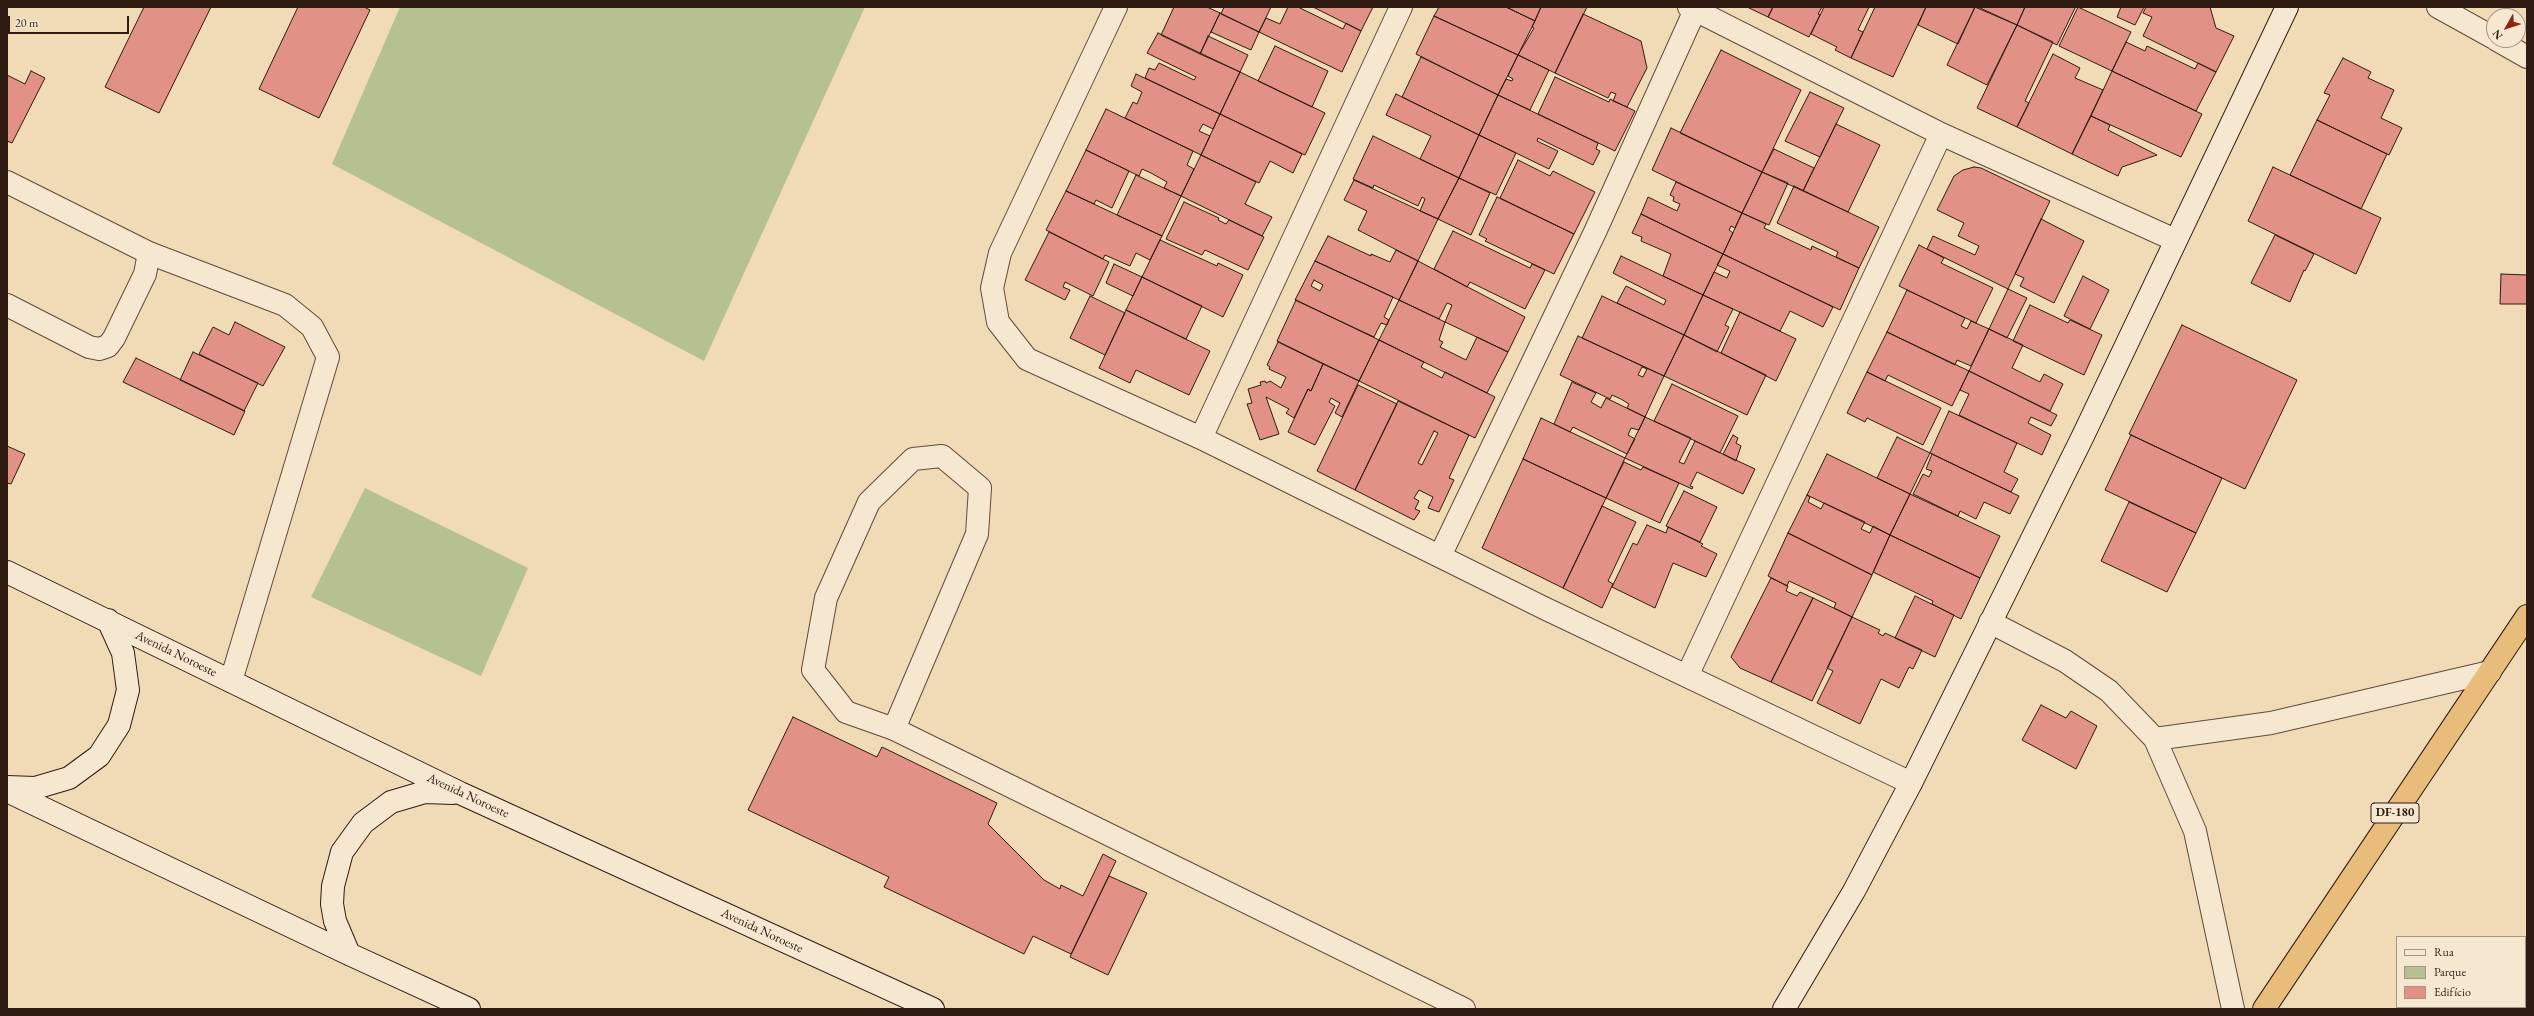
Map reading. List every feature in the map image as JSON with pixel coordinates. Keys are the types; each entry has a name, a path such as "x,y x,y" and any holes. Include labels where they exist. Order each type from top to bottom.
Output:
{"highway":[{"name":"DF-180","path":"2264,1009 2527,616"}],"street":[{"path":"1116,7 1000,253 992,288 998,322 1027,359 1201,438 1686,676 1911,783"},
{"path":"1201,438 1401,7"},
{"path":"1784,1009 1854,891 1911,783 2082,438 2287,7"},
{"path":"2438,7 2486,34"},
{"path":"1440,556 1595,232 1692,9 1941,134 2175,240"},
{"path":"2511,48 2527,57"},
{"path":"1686,676 1941,134"},
{"path":"7,182 149,253 285,305 312,326 328,357 231,680"},
{"path":"7,305 89,346 99,349 108,346 114,338 145,274 149,253"},
{"path":"894,728 977,534 980,488 942,456 913,459 869,502 826,598 813,670 846,712 894,728 1464,1009"},
{"name":"Avenida Noroeste","path":"7,572 460,793 933,1009"},
{"path":"7,787 35,788 69,778 99,756 119,725 128,690 123,653 108,620"},
{"path":"1990,622 2065,661 2109,691 2155,739 2195,831 2232,1009"},
{"path":"2155,739 2271,723 2490,672"},
{"path":"7,791 349,954 470,1009"},
{"path":"349,954 335,921 332,904 333,886 342,852 346,846 363,823 391,802 425,792 460,793"}],"green space":[{"path":"400,7 865,7 704,361 332,164"},
{"path":"365,488 528,568 481,676 311,597"}],"building":[{"path":"144,7 211,7 159,113 105,87"},
{"path":"298,7 364,7 370,10 319,118 259,89"},
{"path":"1174,7 1207,7 1220,13 1200,54 1161,35"},
{"path":"1224,7 1271,7 1259,32 1221,14"},
{"path":"1288,7 1298,7 1343,29 1346,23 1361,31 1342,72 1259,32 1266,18 1280,24"},
{"path":"1313,7 1373,7 1361,31"},
{"path":"1439,7 1506,7 1535,21 1518,55 1434,16"},
{"path":"1506,7 1541,7 1535,21"},
{"path":"1541,7 1587,7 1555,73 1518,55 1534,28 1532,27"},
{"path":"1747,7 1773,7 1768,17"},
{"path":"1773,7 1822,7 1818,14 1820,15 1809,37 1768,17"},
{"path":"1824,7 1869,7 1858,30 1863,32 1851,58 1835,50 1837,47 1811,34"},
{"path":"1875,7 1926,7 1893,77 1851,58"},
{"path":"1926,7 1975,7 1958,44 1918,25"},
{"path":"1975,7 2017,25 1987,85 1947,65"},
{"path":"1978,7 2025,7 2017,25"},
{"path":"2025,7 2075,8 2057,45 2017,25"},
{"path":"2078,7 2131,32 2112,71 2059,46"},
{"path":"2121,7 2144,7 2135,25 2117,17"},
{"path":"2146,7 2210,7 2216,28 2234,36 2216,72 2143,36 2152,17 2143,13"},
{"path":"1220,13 1259,32 1251,50 1211,32"},
{"path":"1583,14 1641,41 1647,68 1627,107 1613,101 1616,94 1611,92 1608,98 1555,73"},
{"path":"1434,16 1518,55 1498,95 1416,54"},
{"path":"2017,25 2053,42 2025,101 2029,103 2017,127 1977,108"},
{"path":"1158,33 1240,72 1220,114 1145,78 1149,68 1155,70 1159,63 1194,80 1196,77 1147,53"},
{"path":"1208,36 1248,55 1240,72 1200,54"},
{"path":"2126,42 2145,51 2147,46 2195,69 2198,63 2216,72 2196,111 2112,71"},
{"path":"1275,46 1328,71 1312,107 1258,81"},
{"path":"1721,50 1801,90 1762,172 1680,133"},
{"path":"2053,54 2080,68 2075,78 2103,90 2072,154 2017,127"},
{"path":"1518,55 1549,70 1530,110 1498,95 1506,79 1512,81 1513,79 1508,76"},
{"path":"1421,57 1498,95 1479,135 1402,97"},
{"path":"2343,58 2371,72 2368,78 2394,90 2381,118 2402,128 2389,155 2317,120 2330,95 2324,93"},
{"path":"31,71 45,78 12,143 7,141 7,75 25,84"},
{"path":"2112,71 2202,114 2181,157 2091,116"},
{"path":"1240,72 1325,113 1305,155 1220,114"},
{"path":"1136,74 1220,114 1213,129 1203,124 1199,131 1210,136 1201,155 1125,118 1133,102 1137,104 1142,92 1131,86"},
{"path":"1555,77 1609,102 1610,99 1635,111 1615,151 1538,114"},
{"path":"1810,92 1844,108 1820,157 1785,141"},
{"path":"1396,94 1479,135 1459,178 1420,159 1431,136 1386,115"},
{"path":"1498,95 1598,143 1596,149 1600,151 1593,165 1538,138 1537,141 1558,151 1549,169 1479,135"},
{"path":"1106,109 1193,151 1187,165 1194,169 1181,196 1164,188 1167,182 1151,173 1142,169 1139,176 1086,150"},
{"path":"1220,114 1302,154 1293,173 1270,161 1259,183 1201,155"},
{"path":"2091,116 2110,125 2108,130 2157,155 2122,167 2118,176 2072,154"},
{"path":"2317,120 2387,154 2361,209 2290,175"},
{"path":"1836,124 1880,145 1848,212 1803,191"},
{"path":"1671,128 1762,172 1742,213 1652,170"},
{"path":"1479,135 1516,153 1496,195 1459,178"},
{"path":"1373,136 1459,178 1438,219 1420,211 1425,199 1422,197 1418,206 1374,185 1373,188 1353,179"},
{"path":"1774,149 1814,168 1803,191 1762,172"},
{"path":"1086,150 1129,171 1112,208 1096,200 1094,204 1066,191"},
{"path":"1201,155 1256,182 1245,204 1272,217 1262,236 1181,196"},
{"path":"1518,160 1550,176 1553,171 1595,192 1574,234 1500,198"},
{"path":"1974,167 1981,168 2050,201 2008,289 1927,249 1933,236 1975,255 1979,246 1958,236 1964,223 1937,210 1954,176 1963,170"},
{"path":"2273,167 2381,218 2356,274 2248,221"},
{"path":"1762,172 1788,183 1769,225 1742,213"},
{"path":"1136,175 1181,196 1162,236 1117,215"},
{"path":"1459,178 1490,193 1471,235 1438,219"},
{"path":"1354,180 1438,219 1418,261 1358,230 1367,211 1344,200"},
{"path":"1676,182 1742,213 1735,228 1731,226 1729,230 1733,233 1723,254 1641,214 1648,197 1677,211 1680,204 1673,201 1674,197 1670,195"},
{"path":"1794,186 1879,227 1859,268 1836,257 1838,252 1777,223"},
{"path":"1066,191 1162,236 1150,260 1136,253 1130,266 1105,255 1103,259 1046,230"},
{"path":"1497,197 1574,234 1554,274 1485,241 1487,239 1479,235"},
{"path":"1184,202 1219,218 1218,220 1226,224 1229,220 1264,237 1248,270 1205,250 1202,255 1166,239"},
{"path":"1742,213 1766,224 1764,228 1811,250 1812,246 1859,268 1840,310 1723,254"},
{"path":"1641,214 1723,254 1703,295 1663,276 1671,254 1641,241 1642,237 1632,233"},
{"path":"2041,219 2084,241 2054,303 2020,286 2024,278 2015,274"},
{"path":"1453,231 1530,268 1532,264 1545,270 1525,309 1470,282 1467,287 1434,269"},
{"path":"1049,232 1109,262 1093,296 1065,282 1063,287 1070,290 1065,300 1025,280"},
{"path":"2275,235 2314,254 2305,271 2304,270 2290,302 2251,283"},
{"path":"1328,236 1371,256 1371,254 1390,262 1396,250 1418,261 1399,300 1315,261"},
{"path":"1160,240 1217,266 1218,263 1243,275 1223,317 1142,277"},
{"path":"1919,245 1944,258 1941,263 1993,288 1976,323 1899,286"},
{"path":"1723,254 1833,307 1823,327 1790,311 1780,331 1703,295 1714,272 1727,278 1730,271 1717,265"},
{"path":"1621,256 1703,295 1684,335 1617,303 1626,286 1664,305 1666,300 1613,273"},
{"path":"1315,261 1393,297 1384,317 1389,320 1387,325 1381,323 1374,337 1295,300","holes":["1314,280 1323,285 1320,291 1311,286"]},
{"path":"1418,261 1525,317 1508,352 1445,322 1452,305 1447,303 1439,319 1399,300"},
{"path":"1114,264 1142,277 1133,296 1106,283"},
{"path":"2501,274 2527,275 2527,304 2500,304"},
{"path":"2083,276 2109,290 2090,329 2064,316"},
{"path":"1142,277 1202,306 1186,339 1126,310"},
{"path":"2008,289 2027,298 2007,338 1989,329"},
{"path":"1907,290 1965,318 1961,326 1967,329 1971,321 1989,329 1971,366 1957,360 1955,365 1887,332"},
{"path":"1703,295 1733,309 1725,325 1729,327 1717,352 1684,335"},
{"path":"1090,296 1125,313 1105,355 1070,338"},
{"path":"1602,296 1684,335 1664,376 1582,338"},
{"path":"1296,300 1379,340 1359,381 1277,341"},
{"path":"1399,300 1445,322 1439,340 1443,342 1440,347 1466,360 1477,337 1508,352 1487,393 1379,340"},
{"path":"2030,305 2068,323 2070,320 2102,335 2084,375 2013,341"},
{"path":"1126,310 1210,351 1189,395 1136,370 1130,383 1099,368"},
{"path":"1740,312 1796,339 1776,381 1721,353"},
{"path":"235,322 285,347 263,386 199,354 213,327 229,335"},
{"path":"2182,325 2297,380 2245,489 2129,434"},
{"path":"1989,329 2023,345 2012,368 2040,382 2044,374 2063,384 2050,411 1969,371"},
{"path":"1887,332 1969,371 1952,406 1888,375 1885,381 1867,372"},
{"path":"1684,335 1766,375 1747,415 1664,376"},
{"path":"1578,336 1664,376 1645,417 1627,408 1629,404 1621,399 1612,395 1610,399 1560,375","holes":["1642,367 1647,369 1643,377 1638,375"]},
{"path":"1379,340 1424,362 1421,367 1442,378 1445,372 1495,397 1475,438 1359,381"},
{"path":"1278,342 1323,364 1311,391 1308,389 1294,418 1286,413 1289,409 1266,397 1279,434 1260,440 1247,404 1252,403 1248,389 1261,385 1260,382 1265,381 1266,383 1270,381 1281,388 1286,377 1269,369 1270,367 1267,365"},
{"path":"193,352 258,383 244,411 180,380"},
{"path":"136,358 245,411 234,435 123,382"},
{"path":"1323,364 1359,381 1342,417 1335,413 1340,403 1331,398 1329,402 1335,406 1315,445 1288,432 1308,389 1311,391"},
{"path":"1969,371 2057,415 2051,426 2031,417 2028,423 2051,435 2042,455 1959,415 1969,394 1960,390"},
{"path":"1867,372 1941,408 1923,445 1867,418 1865,422 1847,413"},
{"path":"1572,382 1596,393 1591,402 1601,408 1606,398 1645,417 1639,430 1631,428 1628,435 1635,439 1627,454 1573,427 1570,432 1554,424"},
{"path":"1672,384 1738,416 1720,453 1654,421"},
{"path":"1358,385 1397,404 1355,490 1317,471"},
{"path":"1398,401 1469,435 1449,478 1454,480 1439,512 1428,508 1433,497 1419,490 1414,498 1419,501 1415,509 1420,511 1414,520 1355,490","holes":["1434,431 1438,433 1422,465 1418,463"]},
{"path":"1949,411 2017,443 2004,472 2018,479 2011,492 1930,453"},
{"path":"1645,417 1691,438 1679,462 1684,464 1695,441 1755,469 1743,494 1697,472 1690,486 1693,487 1692,489 1625,458"},
{"path":"1541,418 1625,458 1606,498 1523,459"},
{"path":"1733,435 1738,438 1736,443 1741,446 1736,461 1723,454"},
{"path":"2131,435 2222,478 2196,533 2105,490"},
{"path":"1897,437 1930,453 1910,494 1877,478"},
{"path":"7,446 25,454 11,484 7,483"},
{"path":"1827,454 1910,494 1890,535 1807,495"},
{"path":"1932,454 2019,496 2010,514 1984,502 1976,519 1960,511 1958,516 1913,494 1923,474 1929,477 1932,471 1926,469"},
{"path":"1523,459 1606,498 1563,588 1482,548"},
{"path":"1624,462 1641,470 1643,467 1679,483 1660,523 1606,498"},
{"path":"1684,491 1717,507 1700,542 1666,526"},
{"path":"1910,494 2000,536 1980,578 1890,535"},
{"path":"1807,495 1810,497 1808,502 1821,509 1824,503 1865,522 1861,529 1870,533 1873,526 1890,535 1872,575 1788,533"},
{"path":"2129,502 2196,533 2167,592 2101,561"},
{"path":"1602,506 1636,522 1608,581 1613,584 1602,608 1563,588"},
{"path":"1647,525 1666,533 1668,527 1703,544 1701,546 1717,554 1706,577 1673,563 1655,608 1612,587 1633,543 1637,545"},
{"path":"1788,533 1872,575 1852,617 1834,608 1836,603 1789,581 1787,586 1768,576"},
{"path":"1890,535 1980,578 1961,619 1932,604 1933,601 1873,572"},
{"path":"1771,578 1788,586 1786,591 1797,596 1800,592 1813,598 1771,682 1740,668 1731,657"},
{"path":"1915,596 1954,615 1935,657 1895,638"},
{"path":"1813,598 1852,617 1812,701 1771,682"},
{"path":"1852,617 1880,630 1878,633 1883,636 1885,633 1922,650 1913,669 1909,667 1899,688 1881,679 1860,724 1817,703 1833,671 1827,668"},
{"path":"2041,705 2066,718 2071,711 2097,726 2076,769 2022,740"},
{"path":"793,717 877,757 882,747 997,803 988,824 1044,880 1060,889 1061,885 1083,896 1103,854 1116,861 1071,954 1033,936 1024,954 884,887 889,877 748,810"},
{"path":"1109,876 1147,893 1108,975 1070,957"}]}
